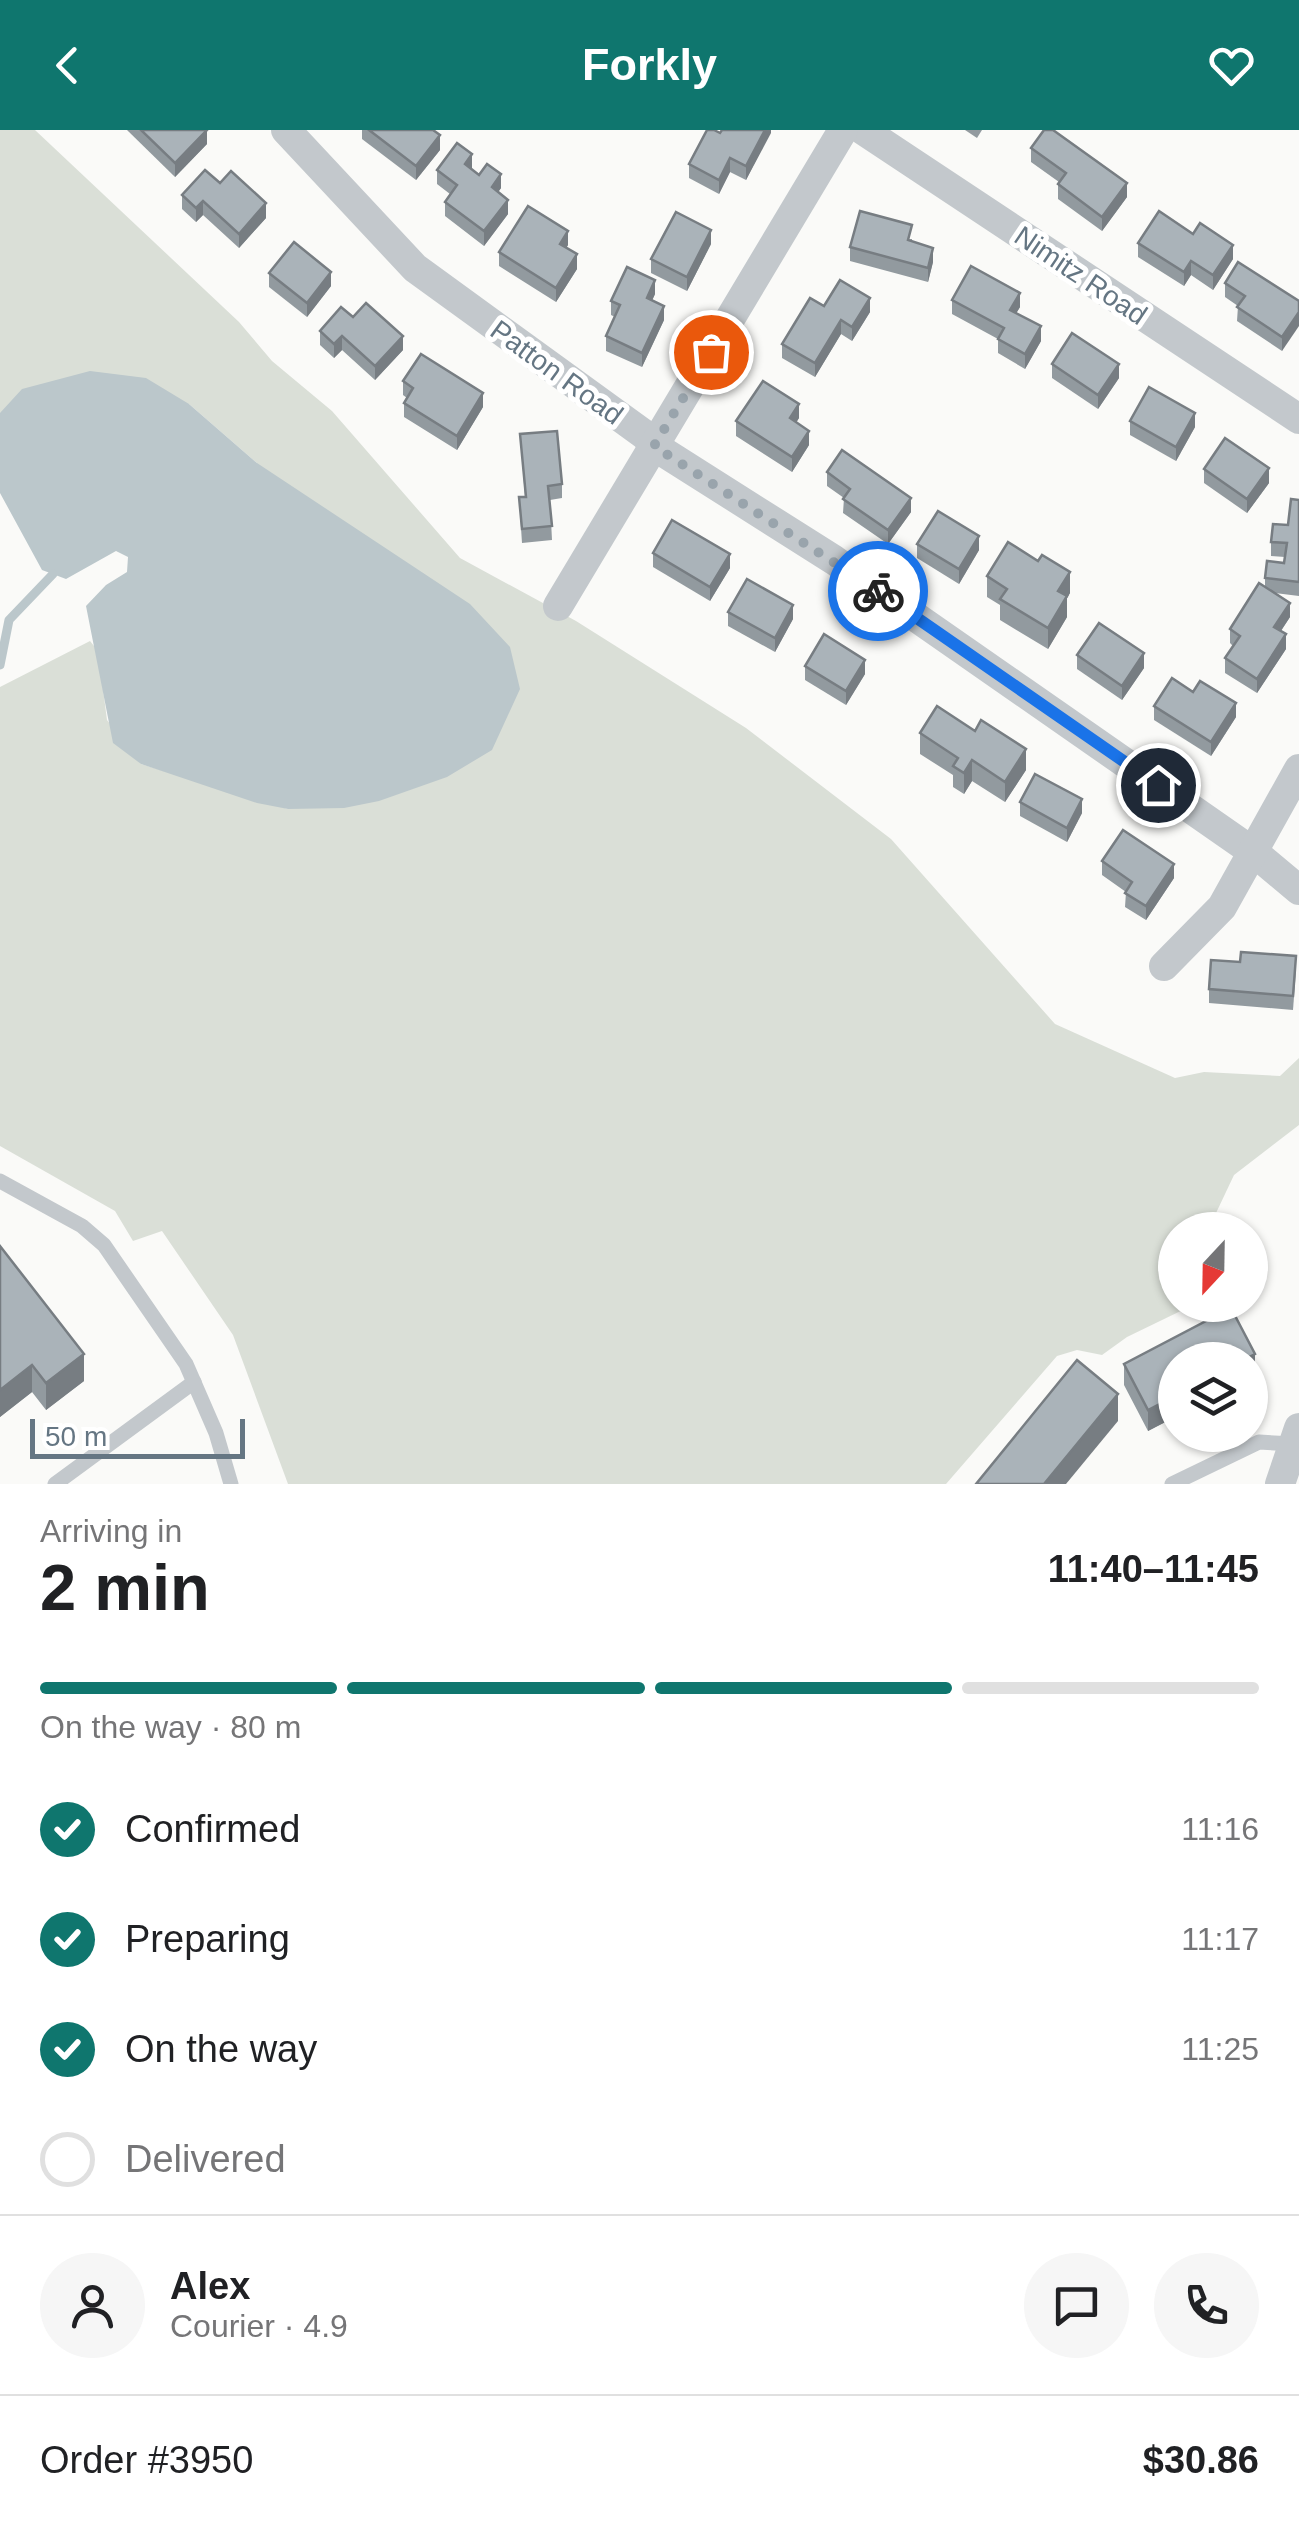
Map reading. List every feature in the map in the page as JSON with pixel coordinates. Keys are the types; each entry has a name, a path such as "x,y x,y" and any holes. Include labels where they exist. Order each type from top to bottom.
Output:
{"street":[{"name":"Patton Road","path":"286,130 415,268 645,435 654,446 834,560 1256,854 1299,890"},
{"path":"558,606 844,130"},
{"name":"Nimitz Road","path":"864,130 1299,419"},
{"path":"1164,966 1222,907 1256,854 1299,770"},
{"path":"1280,1484 1296,1436"}],"lane":[{"path":"0,1181 82,1226 104,1245 194,1382 216,1433 231,1484"},
{"path":"55,1484 194,1382"},
{"path":"1172,1484 1259,1442 1296,1436"}],"shaded area":[{"path":"0,130 35,130 239,322 272,361 332,411 460,558 576,621 746,728 891,839 1055,1024 1175,1078 1204,1072 1280,1076 1299,1058 1299,1125 1234,1175 1217,1212 1158,1212 1158,1322 1102,1355 1077,1350 1057,1356 946,1484 288,1484 233,1335 162,1231 133,1241 115,1211 0,1146 0,687 90,641 98,651 107,720 141,764 288,809 257,463 189,404 0,414"},
{"path":"90,371 146,378 189,404 257,463 470,604 510,647 520,689 492,750 447,777 379,801 344,808 288,809 257,803 141,764 113,743 86,606 106,585 127,572 128,557 116,551 66,579 42,570 0,493 0,413 22,389"}],"building":[{"path":"141,130 207,130 175,163"},
{"path":"369,130 433,130 440,135 416,166"},
{"path":"707,130 765,130 746,166 730,158 719,180 689,164"},
{"path":"1044,130 1053,130 1127,183 1102,217 1058,184 1066,173 1031,148"},
{"path":"457,143 472,154 465,164 479,175 487,164 501,174 492,187 508,200 484,231 445,202 457,185 437,170"},
{"path":"205,170 220,183 231,171 266,203 239,234 203,201 196,208 182,195"},
{"path":"528,206 568,231 560,244 577,254 556,288 499,252"},
{"path":"860,211 912,225 908,240 933,248 928,268 850,247"},
{"path":"1159,211 1193,234 1200,223 1233,245 1213,275 1191,261 1184,272 1138,243"},
{"path":"676,212 711,230 687,277 651,259"},
{"path":"294,242 331,272 307,303 269,273"},
{"path":"1238,262 1299,301 1299,312 1282,337 1237,307 1245,296 1225,283"},
{"path":"971,266 1020,293 1010,310 1041,326 1025,354 998,339 1004,328 952,300"},
{"path":"627,267 655,280 647,298 664,306 642,353 606,336 620,305 611,301"},
{"path":"840,280 870,298 852,327 841,320 815,363 782,344 810,298 824,306"},
{"path":"366,303 403,336 375,366 342,336 334,344 320,331 341,307 353,317"},
{"path":"1072,333 1119,364 1098,395 1052,364"},
{"path":"421,354 483,393 457,436 404,403 413,388 403,381"},
{"path":"763,381 799,404 790,418 809,431 792,457 736,421"},
{"path":"1149,387 1195,413 1176,447 1130,421"},
{"path":"557,431 562,484 548,486 552,526 522,529 519,497 526,497 520,434"},
{"path":"1225,438 1269,468 1247,499 1204,469"},
{"path":"842,450 911,498 888,530 843,499 850,489 827,472"},
{"path":"1291,499 1299,500 1299,582 1265,578 1267,561 1284,563 1287,543 1271,542 1273,524 1288,525"},
{"path":"938,511 979,536 959,569 917,544"},
{"path":"672,520 730,554 710,587 653,553"},
{"path":"1008,542 1038,561 1042,555 1070,572 1058,591 1067,596 1048,628 1000,599 1007,589 987,576"},
{"path":"747,579 793,605 775,638 728,612"},
{"path":"1259,583 1290,603 1274,627 1286,634 1257,679 1225,658 1240,636 1230,629"},
{"path":"1099,623 1144,653 1122,686 1077,655"},
{"path":"824,634 865,660 846,691 805,666"},
{"path":"1172,678 1193,692 1200,681 1236,703 1211,742 1154,706"},
{"path":"937,706 975,731 981,720 1026,749 1005,782 972,760 964,773 953,766 958,758 920,733"},
{"path":"1035,774 1082,799 1067,828 1020,802"},
{"path":"1123,830 1174,864 1146,906 1125,893 1132,882 1102,861"},
{"path":"1241,952 1296,956 1293,996 1209,989 1211,960 1240,962"},
{"path":"0,1246 84,1354 46,1383 32,1365 0,1390"},
{"path":"1204,1322 1238,1322 1249,1342 1166,1342"},
{"path":"1158,1346 1158,1405 1148,1410 1124,1364"},
{"path":"1077,1360 1118,1394 1044,1484 976,1484"}],"waterway":[{"path":"0,665 9,620 53,574"}],"way so far":[{"path":"711,352 654,446 878,591"}],"route":[{"path":"878,591 1158,785"}]}
